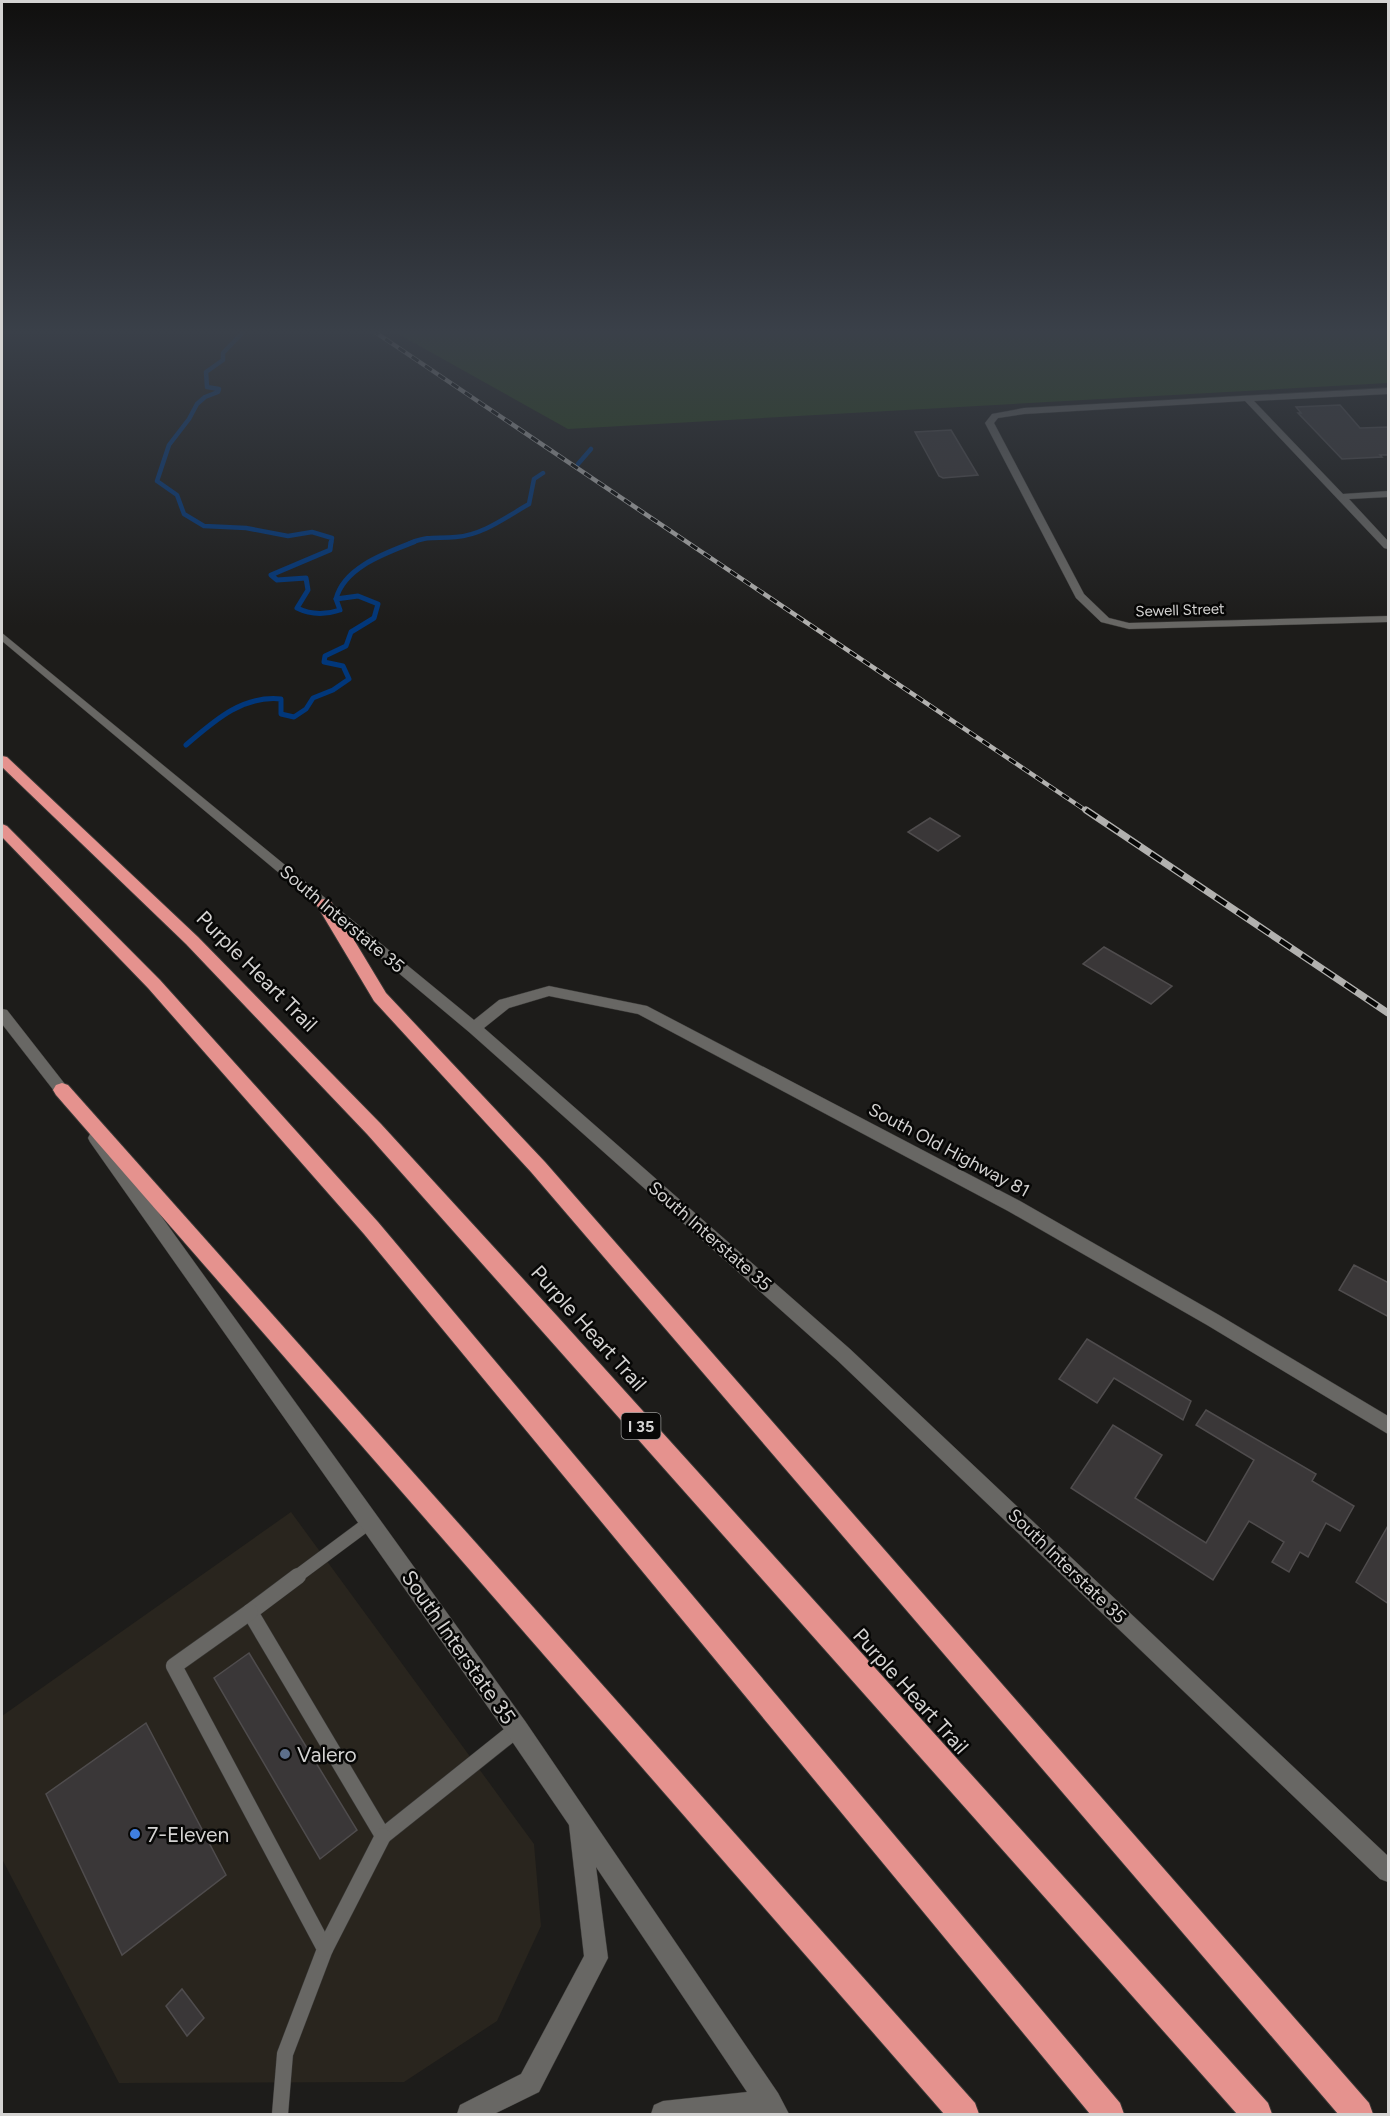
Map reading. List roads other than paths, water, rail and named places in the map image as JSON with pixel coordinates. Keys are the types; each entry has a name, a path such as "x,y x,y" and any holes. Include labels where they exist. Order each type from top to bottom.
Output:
{"highway":[{"name":"Purple Heart Trail","path":"2,760 161,909 353,1105 549,1321 835,1645 1257,2115"},
{"path":"2,829 130,959 237,1074 407,1269 1109,2115"},
{"path":"324,904 380,997 538,1167 1358,2115"},
{"path":"62,1090 964,2115"}],"street":[{"name":"Sewell Street","path":"992,429 1080,597 1105,620 1129,627 1389,619"},
{"path":"1276,429 1389,546"},
{"path":"1341,497 1389,494"},
{"name":"South Interstate 35","path":"2,636 474,1028 844,1355 1389,1871"},
{"name":"South Old Highway 81","path":"474,1028 504,1004 549,991 642,1010 1014,1206 1213,1320 1389,1426"},
{"name":"South Interstate 35","path":"5,1024 62,1090 517,1729 773,2108"},
{"path":"469,2115 530,2083 596,1958 580,1822"},
{"path":"663,2115 773,2108"}],"lane":[{"path":"325,1949 174,1666 370,1522"},
{"path":"250,1612 382,1836"},
{"path":"280,2115 285,2054 325,1949 382,1836 517,1729"}],"waterway":[{"path":"182,429 169,445 157,481 177,495 184,514 204,526 246,528 288,536 312,532 332,538 331,543"},
{"path":"578,464 591,449"},
{"path":"410,543 429,538 466,536 494,525 529,504 534,479 543,473"},
{"path":"331,542 330,550 271,575 277,580 306,578 308,590 297,608 302,610 318,613 340,610 336,599"},
{"path":"336,599 340,588 357,570 391,551 414,542"},
{"path":"186,745 207,727 241,705 267,699 281,699 281,714 294,717 306,709 313,698 333,690 349,679 343,666 324,662 325,656 346,646 351,632 374,618 378,604 358,596 336,599"}],"railway":[{"path":"519,429 1088,812"},
{"path":"1086,810 1388,1013"}],"place":[{"name":"Valero","path":"285,1754"},
{"name":"7-Eleven","path":"135,1834"}]}
